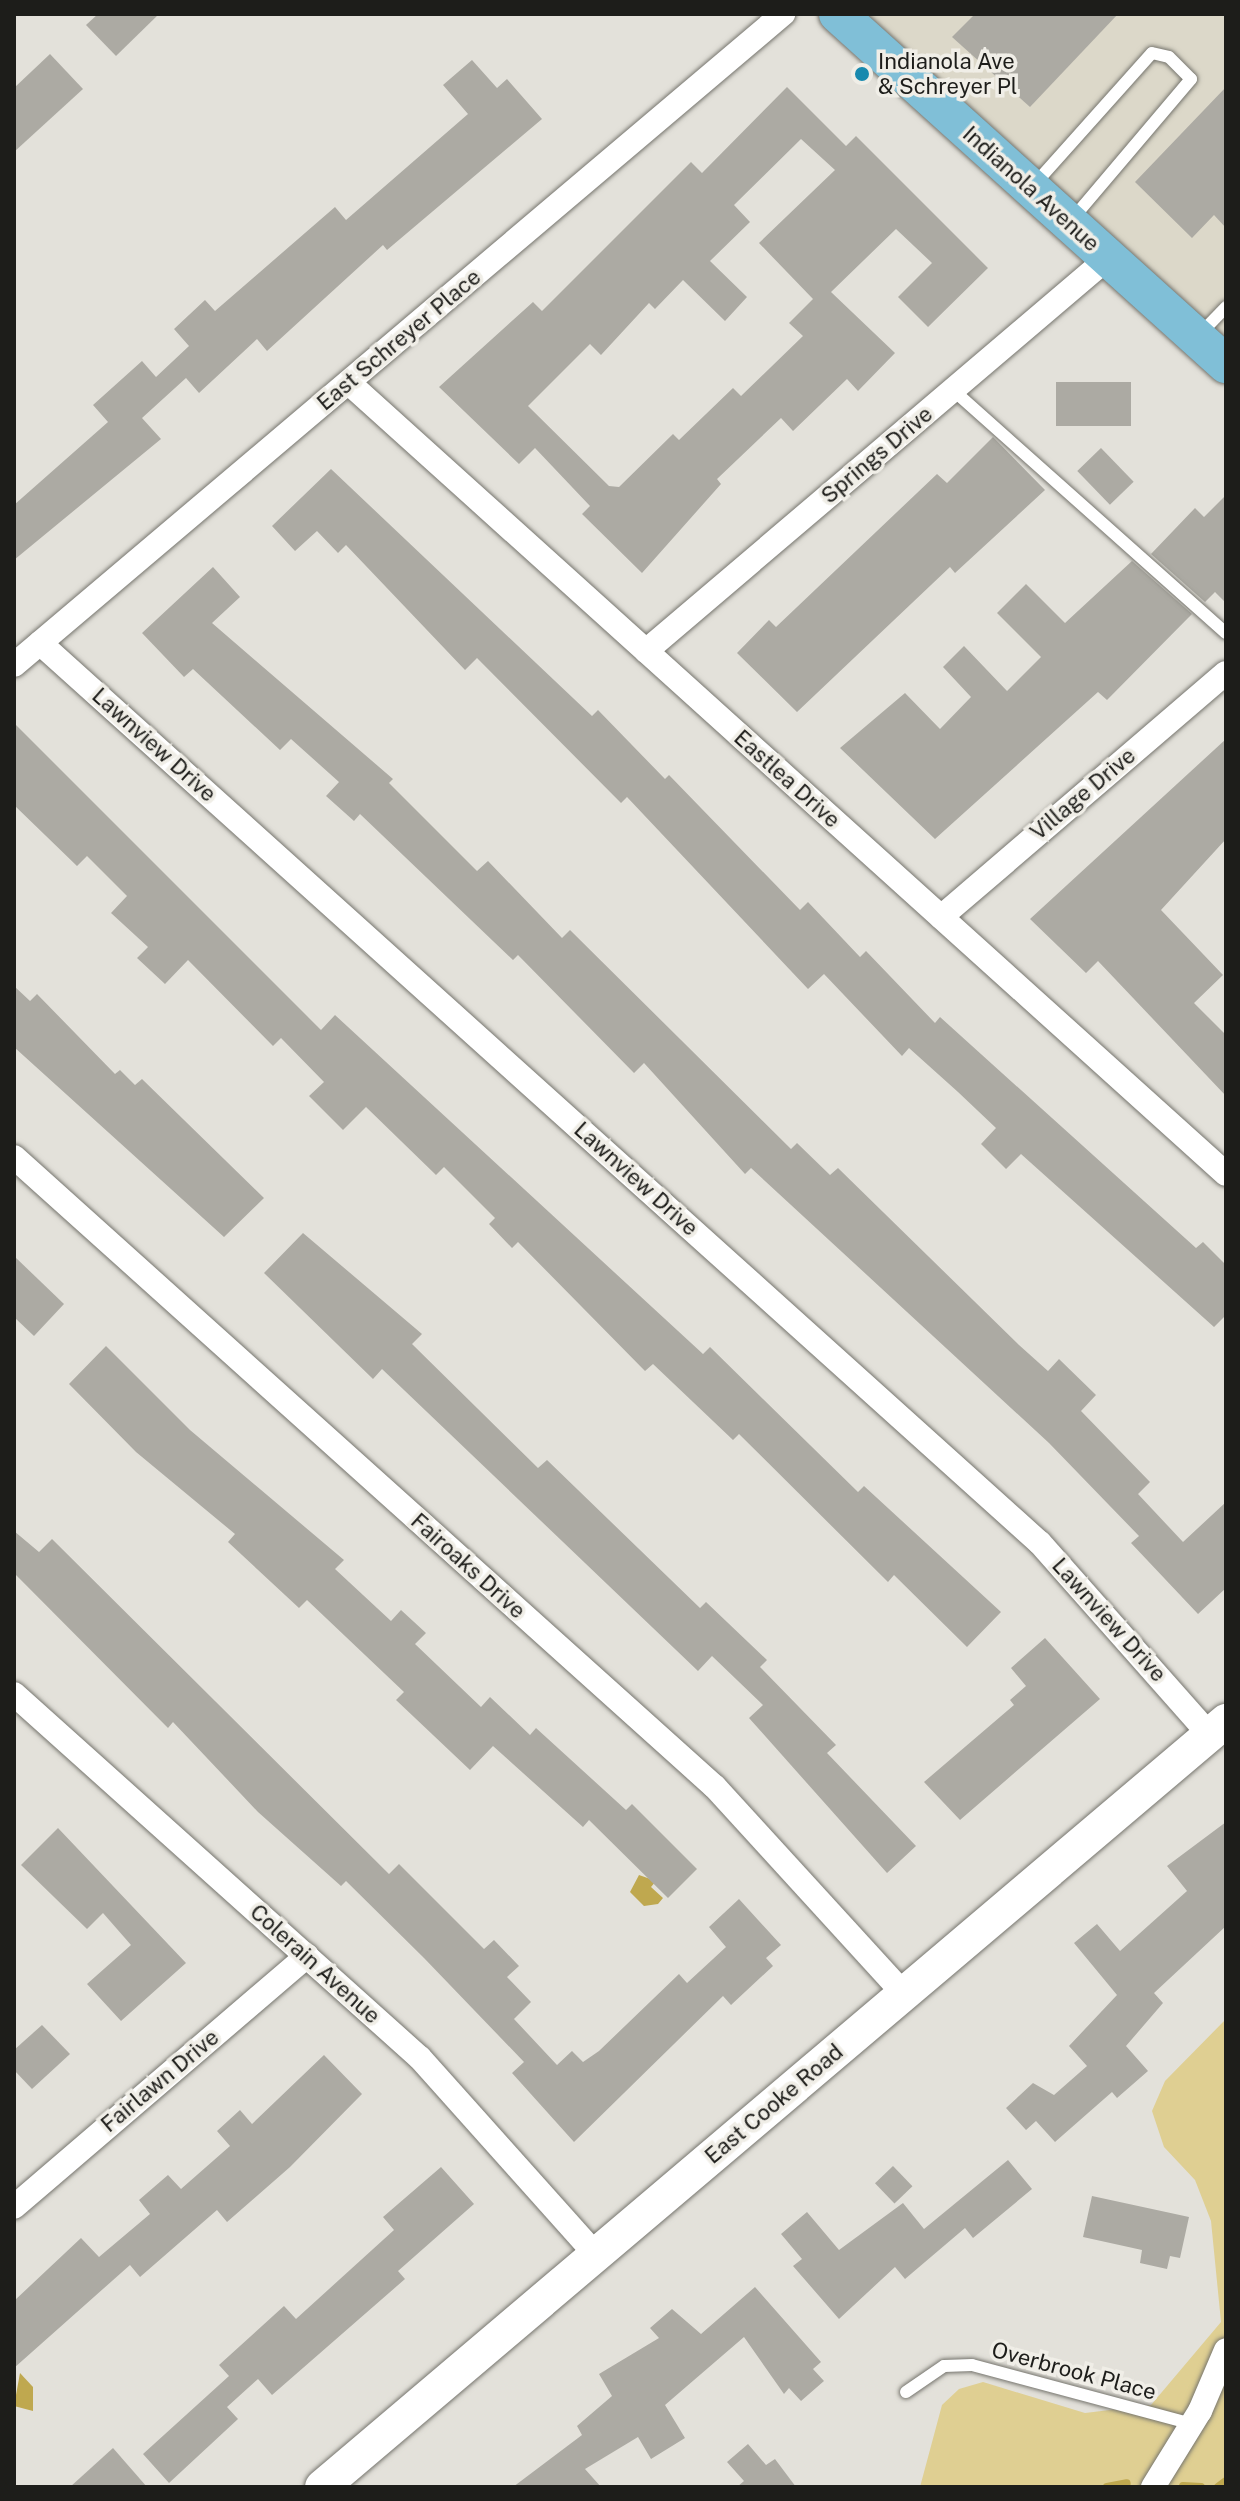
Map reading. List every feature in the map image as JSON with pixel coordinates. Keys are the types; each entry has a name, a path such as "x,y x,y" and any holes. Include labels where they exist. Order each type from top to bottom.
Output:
{"main road":[{"name":"Indianola Avenue","path":"838,14 1028,192 1108,258 1226,364"},
{"name":"East Cooke Road","path":"322,2487 1218,1728"}],"street":[{"name":"East Schreyer Place","path":"14,665 783,14"},
{"name":"Springs Drive","path":"646,651 1108,258"},
{"name":"Eastlea Drive","path":"349,383 1226,1174"},
{"name":"Lawnview Drive","path":"40,643 1040,1543 1218,1728"},
{"name":"Village Drive","path":"941,917 1226,673"},
{"name":"Fairoaks Drive","path":"14,1157 715,1787 904,1994"},
{"name":"Colerain Avenue","path":"14,1694 420,2058 596,2255"},
{"name":"Fairlawn Drive","path":"14,2207 307,1956"},
{"path":"1153,2487 1192,2424 1226,2350"}],"lane":[{"path":"1028,192 1152,53 1169,57 1191,79 1067,226"},
{"path":"1196,337 1226,307"},
{"path":"953,390 1226,633"},
{"name":"Overbrook Place","path":"906,2392 944,2366 972,2365 1192,2424"}],"shaded area":[{"path":"841,14 1226,14 1226,362"},
{"path":"639,1875 656,1881 651,1887 663,1898 658,1904 644,1906 630,1892"},
{"path":"1226,2019 1226,2487 920,2487 942,2405 959,2389 983,2382 1085,2413 1151,2405 1221,2322 1211,2221 1195,2180 1164,2147 1152,2111 1165,2081"},
{"path":"20,2373 33,2387 33,2411 14,2406"}],"building":[{"path":"98,14 159,14 116,56 86,25"},
{"path":"975,14 1118,14 1030,107 952,37"},
{"path":"50,54 83,89 14,152 14,88"},
{"path":"472,60 497,88 507,79 542,119 387,250 383,245 267,351 257,339 199,393 186,378 142,418 161,439 14,560 14,505 108,422 93,405 142,361 156,377 189,346 174,329 205,300 215,311 335,207 346,220 468,114 443,85"},
{"path":"787,87 846,146 856,136 988,268 928,327 898,297 932,263 896,229 831,292 895,353 858,391 847,379 793,431 781,418 717,479 721,484 642,573 582,514 590,506 535,448 519,464 439,387 533,302 542,311 691,162 702,173","holes":["801,139 835,170 759,243 813,299 789,323 803,336 741,396 733,388 679,440 673,434 619,487 609,486 528,406 590,344 601,355 649,303 655,309 683,280 725,321 747,297 710,261 750,222 734,205"]},
{"path":"1226,87 1226,228 1214,215 1192,238 1135,182"},
{"path":"1056,382 1131,382 1131,426 1056,426"},
{"path":"993,437 1045,490 955,573 950,567 797,712 737,653 769,620 776,627 937,474 947,483"},
{"path":"1101,448 1134,482 1110,505 1077,471"},
{"path":"331,469 592,716 598,710 665,779 669,775 800,910 808,902 860,957 866,951 935,1023 940,1017 1196,1248 1203,1242 1226,1265 1226,1315 1214,1327 1021,1154 1006,1169 981,1144 996,1128 958,1092 909,1048 902,1056 824,974 808,989 627,797 621,803 477,658 465,670 346,545 338,553 317,531 295,551 272,526"},
{"path":"1226,495 1226,603 1215,592 1205,602 1151,554 1195,508 1204,517"},
{"path":"1132,561 1192,614 1107,700 1098,692 935,839 840,748 905,693 940,729 971,697 943,667 964,646 1007,691 1041,657 997,613 1026,584 1065,623"},
{"path":"213,567 240,597 212,623 393,779 389,783 477,871 488,861 562,938 570,930 791,1149 797,1143 830,1175 838,1168 1048,1371 1059,1359 1096,1395 1081,1411 1150,1482 1138,1494 1183,1542 1226,1502 1226,1588 1198,1614 1131,1543 1139,1536 1049,1443 751,1168 745,1174 644,1063 634,1073 518,955 513,960 360,814 354,821 326,796 339,782 291,739 280,750 193,669 184,677 142,633"},
{"path":"14,723 321,1030 335,1015 703,1354 710,1347 858,1492 864,1486 1001,1612 967,1647 894,1575 888,1582 739,1434 733,1440 653,1364 645,1371 518,1242 512,1248 489,1224 495,1218 444,1167 436,1175 366,1107 343,1130 309,1096 324,1082 281,1038 273,1046 188,960 165,984 137,958 148,947 111,913 127,896 87,856 77,866 14,805"},
{"path":"1226,739 1226,839 1161,910 1223,975 1194,1003 1226,1035 1226,1096 1098,961 1086,973 1030,919"},
{"path":"14,986 30,1001 37,994 115,1074 120,1070 135,1085 142,1079 264,1198 224,1237 14,1047"},
{"path":"303,1233 422,1334 412,1344 538,1468 547,1460 700,1608 706,1602 767,1660 760,1667 836,1745 827,1753 916,1846 887,1873 749,1718 763,1705 712,1656 698,1671 382,1369 373,1379 264,1273"},
{"path":"14,1256 64,1304 34,1336 14,1317"},
{"path":"106,1346 190,1430 344,1560 335,1569 391,1621 401,1610 426,1633 415,1644 481,1707 490,1697 530,1735 536,1728 626,1810 632,1804 697,1869 668,1898 589,1820 583,1827 493,1746 470,1770 396,1700 404,1692 307,1600 299,1608 228,1542 235,1534 136,1452 69,1384"},
{"path":"14,1531 39,1552 52,1539 389,1874 399,1864 484,1949 494,1940 519,1966 507,1977 531,2002 514,2019 557,2065 572,2051 583,2062 599,2051 679,1974 687,1983 726,1947 709,1927 739,1899 781,1945 766,1958 773,1966 731,2005 723,1996 574,2142 512,2073 524,2062 424,1958 346,1881 341,1886 258,1812 173,1722 168,1728 14,1573"},
{"path":"1045,1638 1100,1699 960,1820 924,1782 1014,1705 1010,1700 1026,1686 1011,1668"},
{"path":"1226,1822 1226,1926 1154,1993 1163,2003 1126,2046 1148,2071 1117,2098 1112,2092 1055,2142 1036,2121 1026,2130 1006,2108 1033,2083 1054,2095 1087,2066 1069,2046 1117,1995 1074,1943 1097,1924 1120,1951 1187,1891 1167,1866"},
{"path":"58,1828 186,1963 121,2021 87,1984 131,1945 103,1913 87,1929 21,1865"},
{"path":"42,2025 70,2054 32,2089 14,2070 14,2050"},
{"path":"324,2055 362,2094 290,2167 227,2222 217,2210 140,2277 130,2265 14,2368 14,2301 81,2238 99,2257 150,2214 139,2200 168,2175 181,2189 230,2146 217,2131 240,2110 252,2124"},
{"path":"1008,2160 1032,2189 973,2238 965,2228 905,2279 895,2267 839,2319 793,2266 802,2259 781,2234 807,2212 839,2250 903,2203 924,2229"},
{"path":"893,2166 912,2186 894,2204 875,2183"},
{"path":"441,2167 474,2204 398,2271 405,2279 272,2395 258,2379 227,2407 238,2419 169,2483 143,2454 229,2376 219,2365 284,2306 296,2319 394,2230 383,2217"},
{"path":"1092,2196 1189,2217 1180,2258 1170,2256 1167,2269 1140,2263 1142,2250 1083,2237"},
{"path":"755,2287 821,2362 813,2369 824,2381 801,2401 789,2388 784,2394 744,2337 665,2405 685,2438 651,2459 638,2437 585,2469 601,2487 513,2487 582,2435 577,2426 612,2396 599,2374 659,2338 650,2328 672,2309 701,2334"},
{"path":"748,2444 766,2465 775,2459 796,2487 737,2487 744,2481 727,2462"},
{"path":"113,2448 147,2487 70,2487"}],"waterway":[{"path":"1218,2487 1226,2481"},
{"path":"1107,2487 1127,2483"},
{"path":"1183,2486 1201,2487"}],"place":[{"name":"Indianola Ave & Schreyer Pl","path":"862,74"}]}
